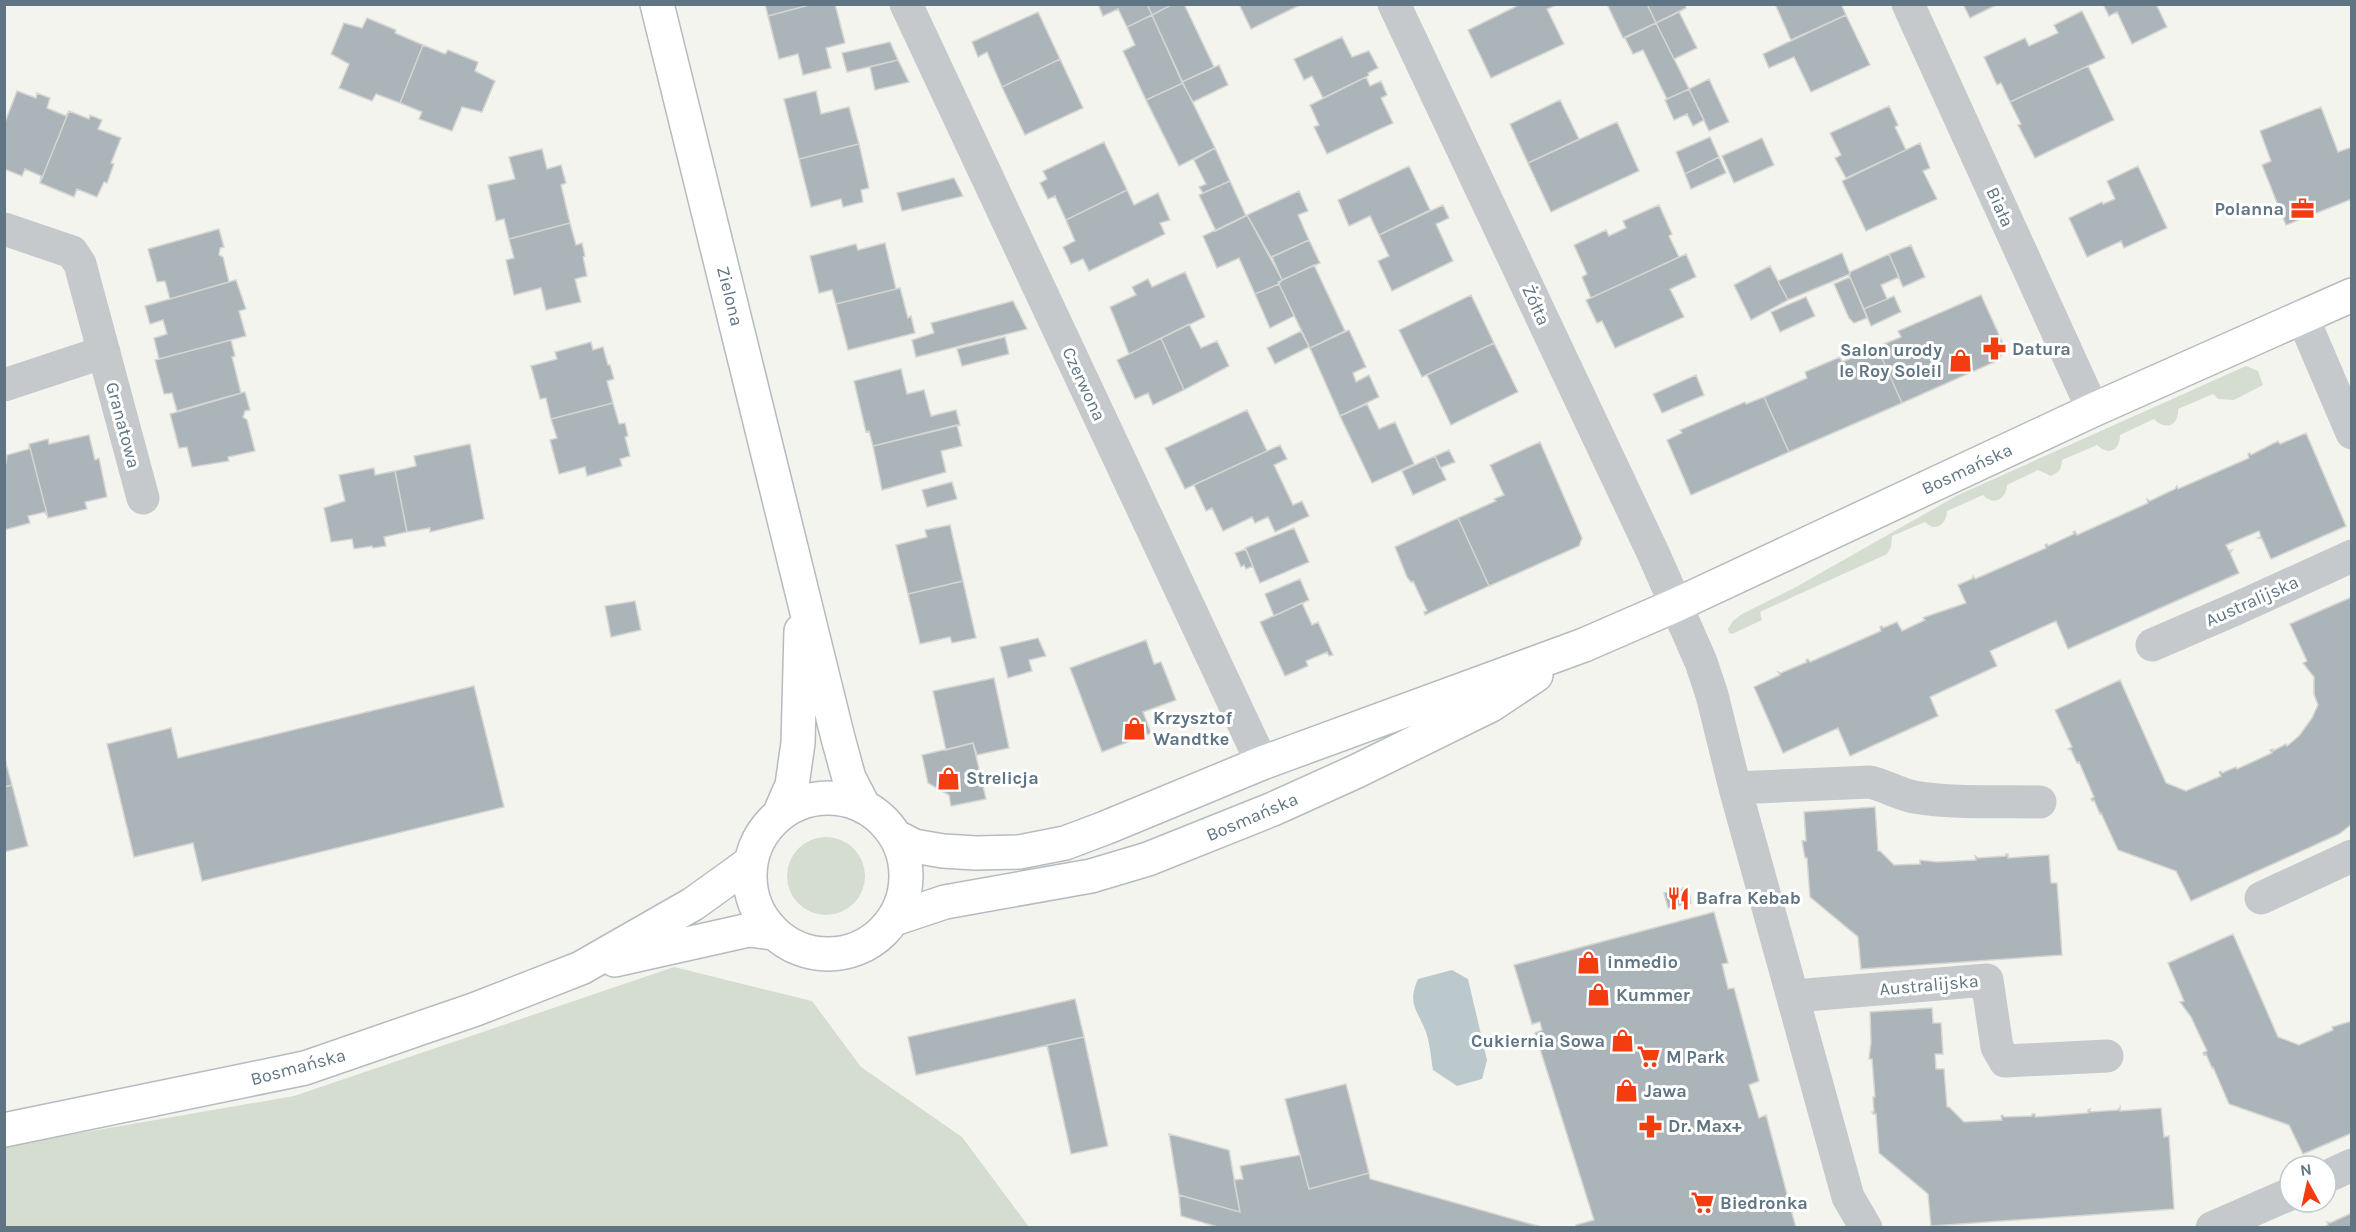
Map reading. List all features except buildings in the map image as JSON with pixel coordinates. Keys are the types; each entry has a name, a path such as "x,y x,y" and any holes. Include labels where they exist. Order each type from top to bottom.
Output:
{"street":[{"name":"Zielona","path":"657,4 849,778 864,807"},
{"name":"Czerwona","path":"906,4 1262,764"},
{"name":"Żółta","path":"1394,4 1676,605"},
{"name":"Biała","path":"1908,4 2093,410"},
{"name":"Granatowa","path":"4,229 72,252 80,264 143,498"},
{"name":"Bosmańska","path":"895,836 914,846 976,853 1019,852 1065,843 1262,764 1584,645 1676,605 2093,410 2302,316 2352,296"},
{"path":"2302,316 2352,433"},
{"path":"4,385 104,352"},
{"name":"Australijska","path":"2152,645 2352,555"},
{"name":"Zielona","path":"779,815 792,785 798,743 802,587"},
{"path":"1676,605 1701,662 1712,695 1735,788 1848,1197 1866,1227"},
{"name":"Bosmańska","path":"894,919 945,902 1091,876 1148,859 1224,829 1356,771 1491,705 1584,645"},
{"path":"1735,788 1870,782 1885,785 1900,794 1927,799 2040,802"},
{"path":"820,798 843,800 864,807 881,820 895,836 902,852 906,869 906,886 902,903 894,919 879,936 859,948 837,954 814,954 792,947 773,933 761,918 753,901 749,882 750,863 760,837 779,815 799,804 820,798"},
{"path":"2261,898 2352,856"},
{"name":"Bosmańska","path":"4,1130 305,1068 476,1009 581,968 693,904 750,863"},
{"name":"Bosmańska","path":"581,968 749,930 773,933"},
{"name":"Australijska","path":"1794,996 1987,980 1997,1047 2005,1061 2107,1056"},
{"path":"2338,1172 2352,1166"},
{"path":"2212,1227 2278,1199"}],"shaded area":[{"path":"2246,366 2258,371 2263,385 2234,400 2218,399 2213,394 2178,409 2174,423 2170,425 2163,425 2154,419 2120,435 2118,445 2113,450 2105,450 2097,445 2062,460 2060,470 2051,476 2038,470 2007,485 2002,498 1998,500 1991,500 1983,495 1947,511 1945,520 1940,526 1933,527 1925,522 1892,536 1891,547 1887,554 1760,612 1762,620 1732,634 1729,633 1728,629 1733,621 1742,614 1796,587 1958,495"},
{"path":"818,837 834,837 848,843 859,854 865,868 865,884 859,898 848,909 834,915 818,915 804,909 793,898 787,884 787,868 793,854 804,843"},
{"path":"674,967 812,1001 861,1067 962,1137 1029,1227 5,1228 5,1146 294,1096"},
{"path":"1452,970 1468,979 1487,1060 1482,1079 1457,1086 1433,1070 1427,1037 1413,1001 1418,979"}],"place":[{"name":"Polanna","path":"2302,209"},
{"name":"Datura","path":"1994,349"},
{"name":"Salon urody le Roy Soleil","path":"1960,360"},
{"name":"Krzysztof Wandtke","path":"1135,728"},
{"name":"Strelicja","path":"948,778"},
{"name":"Bafra Kebab","path":"1678,898"},
{"name":"inmedio","path":"1589,962"},
{"name":"Kummer","path":"1598,995"},
{"name":"Cukiernia Sowa","path":"1623,1041"},
{"name":"M Park","path":"1648,1057"},
{"name":"Jawa","path":"1626,1091"},
{"name":"Dr. Max+","path":"1650,1126"},
{"name":"Biedronka","path":"1702,1203"}]}
